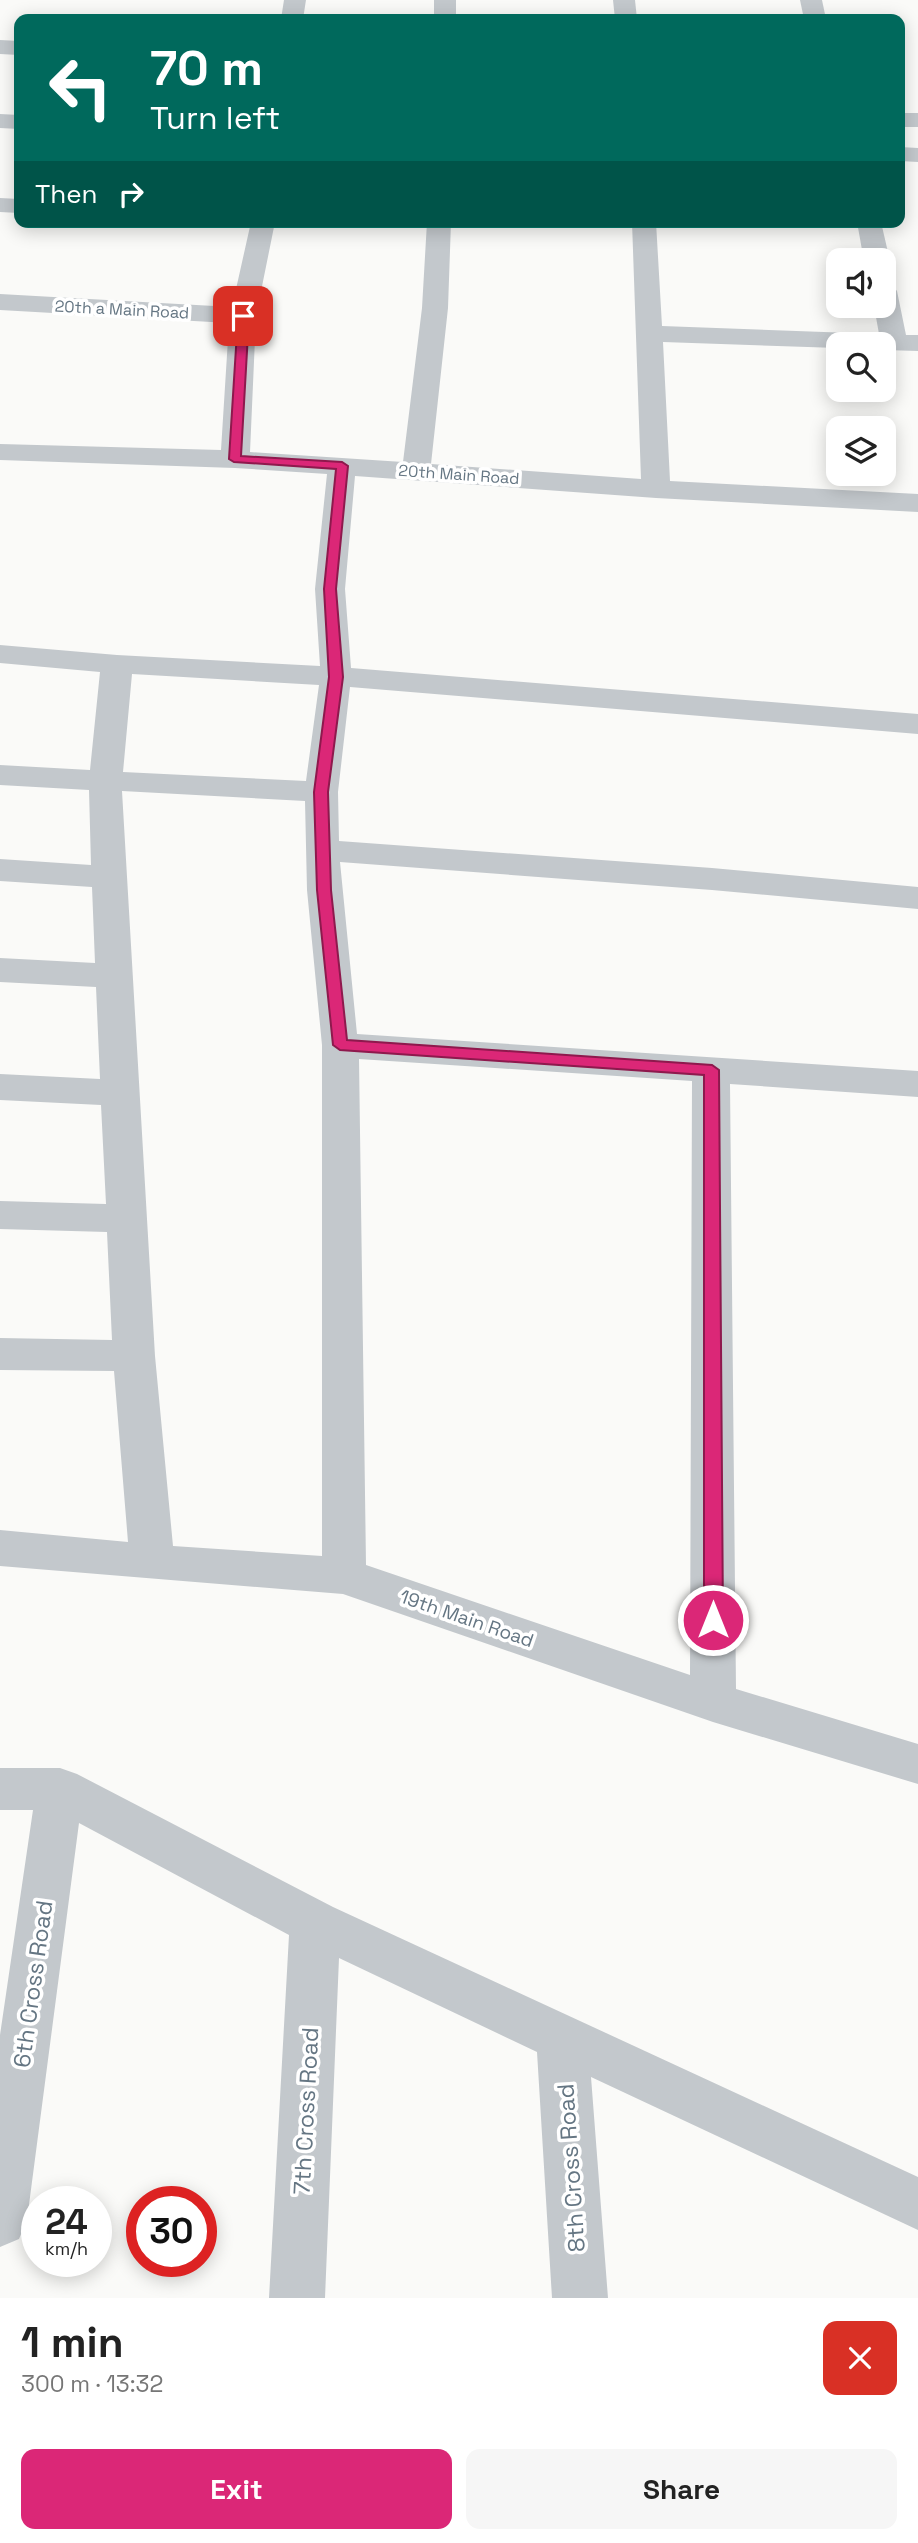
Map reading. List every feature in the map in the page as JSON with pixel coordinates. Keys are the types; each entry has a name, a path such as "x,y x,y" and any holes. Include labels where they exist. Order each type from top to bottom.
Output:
{"street":[{"path":"234,459 243,316 262,228"},
{"path":"416,470 435,308 439,228"},
{"path":"644,228 656,489"},
{"path":"870,228 874,248"},
{"name":"20th a Main Road","path":"0,302 243,316"},
{"path":"649,334 906,342 896,318"},
{"name":"20th Main Road","path":"0,452 234,459 656,489 918,503"},
{"path":"342,466 330,589 336,677 321,792 325,850 324,890 340,1045 344,1576"},
{"path":"0,654 336,677 918,724"},
{"path":"117,664 105,782 117,1093 134,1356 152,1562"},
{"path":"0,775 321,792"},
{"path":"325,850 712,879 918,898"},
{"path":"0,870 109,877"},
{"path":"0,970 113,976"},
{"path":"340,1045 918,1084"},
{"path":"712,1070 713,1702"},
{"path":"0,1087 117,1093"},
{"path":"0,1214 126,1219"},
{"path":"0,1354 134,1356"},
{"name":"19th Main Road","path":"0,1548 344,1576 713,1702 918,1765"},
{"path":"0,1789 60,1789 315,1923 918,2206"},
{"name":"6th Cross Road","path":"0,2220 60,1789"},
{"name":"7th Cross Road","path":"297,2298 315,1923"},
{"name":"8th Cross Road","path":"562,2039 580,2298"}],"route":[{"path":"243,316 234,459 342,466 330,589 336,677 321,792 325,850 324,890 340,1045 712,1070 713,1620"}]}
